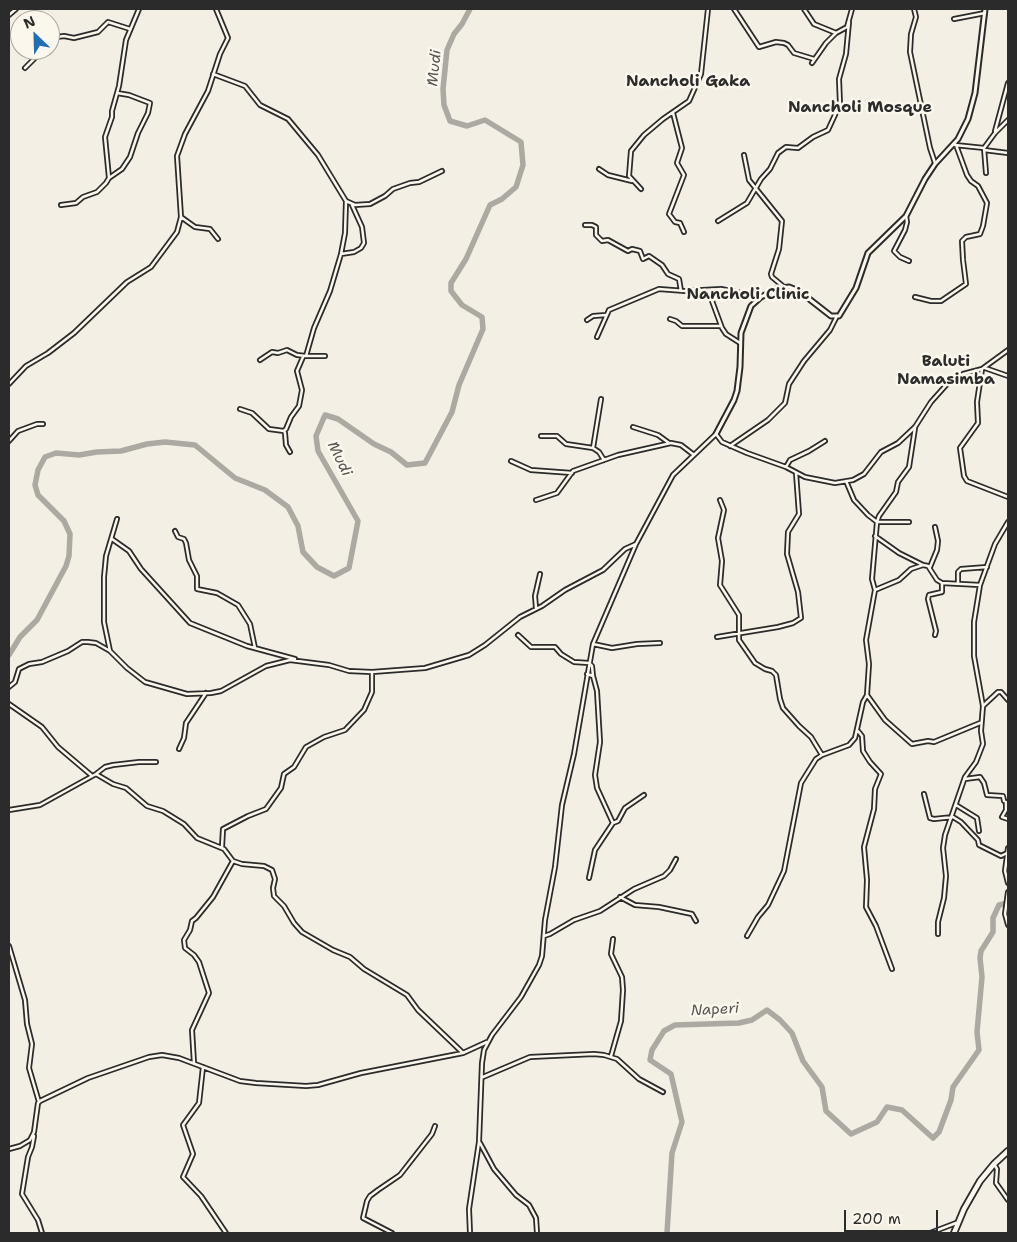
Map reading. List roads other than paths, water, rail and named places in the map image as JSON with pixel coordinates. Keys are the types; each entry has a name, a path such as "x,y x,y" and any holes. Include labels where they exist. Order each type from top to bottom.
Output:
{"highway":[{"path":"954,1233 971,1195 994,1164 1008,1150"}],"street":[{"path":"9,15 16,9"},
{"path":"109,178 105,137 112,117 126,40 139,9"},
{"path":"9,384 26,366 48,353 74,333 126,282 154,264 177,232 181,217 177,156 185,134 208,92 213,74 228,38 216,9"},
{"path":"640,189 629,175 631,151 644,135 689,101 701,74 708,9"},
{"path":"734,9 759,47 776,42 787,44 794,53 813,61 826,43 836,33 844,29 849,22"},
{"path":"804,9 814,24 836,33"},
{"path":"718,221 745,206 778,154 786,147 798,148 813,137 828,131 840,104 839,79 846,54 852,9"},
{"path":"914,9 916,17 911,34 910,52 935,164"},
{"path":"730,446 768,420 785,403 788,387 797,371 830,330 856,288 868,253 906,216 921,185 935,164 954,145 963,130 975,93 985,11 954,19"},
{"path":"60,37 74,38 98,32 108,22 130,29"},
{"path":"25,68 33,60"},
{"path":"213,74 245,86 260,105 288,119 318,156 346,201 352,205 362,226 364,243 358,250 341,254"},
{"path":"995,133 1008,83"},
{"path":"61,205 76,203 83,197 94,194 109,178 120,172 130,157 150,105 148,101 117,93"},
{"path":"673,113 682,148 677,163 684,175 669,214 675,222 680,223 684,232"},
{"path":"986,173 984,149 995,133 1008,120"},
{"path":"954,145 1008,153"},
{"path":"915,297 931,301 941,301 966,284 962,260 962,241 969,236 980,234 983,226 987,203 978,186 966,175 954,145"},
{"path":"744,155 748,178 782,221 779,249 771,274 772,277 784,287 799,291 831,316 837,316"},
{"path":"600,168 608,176 633,182"},
{"path":"352,205 370,204 393,189 419,182 442,171"},
{"path":"284,430 299,406 302,390 298,371 330,291 341,254 345,234 346,201"},
{"path":"906,216 907,226 894,251 900,258 909,261"},
{"path":"181,217 195,227 210,229 218,239"},
{"path":"585,225 596,227 596,235 602,241 608,240 628,251 632,249 640,252 643,259 648,256 662,265 668,274 679,280 681,291"},
{"path":"470,1233 470,1209 479,1142 483,1077 482,1063 487,1042 500,1022 521,997 535,974 542,956 545,920 556,867 562,806 574,754 593,644 636,544 673,475 716,434 732,405 737,391 740,367 740,333 748,311 761,297 784,287"},
{"path":"597,337 609,310 659,289 681,291 721,289 761,297"},
{"path":"708,290 721,326 726,334 740,343"},
{"path":"587,320 593,316 606,315"},
{"path":"670,319 682,326 721,326"},
{"path":"260,360 272,352 278,353 287,350 304,356 325,356"},
{"path":"716,434 722,442 730,446 786,467 814,480 835,483 858,478 864,474 882,452 896,444 915,427 933,400 948,383 963,374 984,368 1008,350"},
{"path":"984,368 1008,376"},
{"path":"984,368 977,402 978,423 960,448 964,476 967,481 1008,498"},
{"path":"593,448 601,400"},
{"path":"240,409 252,413 269,429 284,430"},
{"path":"9,441 18,431 37,424 43,424"},
{"path":"633,427 658,435 669,443 681,446 694,455"},
{"path":"747,936 758,917 768,905 784,871 801,783 816,759 849,745 855,738 858,730 863,702 867,695 869,664 866,640 875,590 872,579 877,522 879,516 896,492 898,482 909,467 915,427"},
{"path":"284,430 286,445 290,452"},
{"path":"541,436 557,436 566,444 593,448 599,452 604,460"},
{"path":"786,467 790,460 825,441"},
{"path":"511,461 531,470 572,473 618,455 669,443"},
{"path":"536,500 557,493 572,473"},
{"path":"717,637 778,627 793,623 801,618 798,592 787,554 788,532 800,514 796,473"},
{"path":"846,481 854,500 877,522 909,522"},
{"path":"720,500 724,510 718,538 722,561 720,585 739,614 739,640 755,663 776,675 780,699 784,708 798,726 812,737 822,756"},
{"path":"110,651 104,622 104,577 106,556 117,519"},
{"path":"938,934 938,922 944,898 946,876 943,843 965,779 976,762 983,744 981,722 983,706 974,656 974,622 980,585 994,544 1008,522"},
{"path":"930,567 937,550 938,541 935,527"},
{"path":"175,531 186,543 189,560 197,576 197,589 217,593 242,609 250,624 256,648"},
{"path":"875,536 899,553 930,567 937,580 942,583 980,585"},
{"path":"112,539 129,551 141,570 187,621 231,641 298,660 349,670 372,672 425,668 469,655 495,638 520,617 603,570 625,549 636,544"},
{"path":"875,590 899,580 911,570 923,565"},
{"path":"958,583 958,572 961,569 987,567"},
{"path":"536,608 535,596 540,574"},
{"path":"935,636 936,631 928,596 942,592 942,583"},
{"path":"518,635 531,646 555,647 561,654 574,662 589,663"},
{"path":"9,687 15,682 19,669 29,664 39,664 68,651 82,642 96,643 110,651 127,668 149,684 187,694 221,690 266,666 282,661 298,660"},
{"path":"593,644 612,648 638,644 660,644"},
{"path":"589,663 593,669 597,691 599,728 596,781 601,800 613,823"},
{"path":"222,848 223,829 248,816 266,810 281,788 284,774 294,767 306,747 345,730 364,710 372,692 372,672"},
{"path":"587,674 593,676"},
{"path":"983,706 998,692 1001,692 1008,700"},
{"path":"179,749 184,738 186,723 206,693"},
{"path":"867,695 885,720 912,744 928,741 934,742 981,722"},
{"path":"9,704 42,727 58,747 91,775"},
{"path":"858,730 862,736 863,751 881,774 875,790 874,809 864,847 867,880 866,907 876,926 892,969"},
{"path":"9,810 40,805 91,775 96,774 105,767 139,762 156,762"},
{"path":"96,774 113,784 126,788 147,806 162,811 184,824 197,838 222,848 234,861 242,864 264,866 272,870 275,879 274,896 284,906 302,932 333,950 350,957 364,969 407,995 423,1015 463,1053"},
{"path":"965,779 980,777 984,783 987,795 1003,796 1006,802 1006,810 1002,818 1008,819"},
{"path":"924,794 930,818 953,817 961,822 978,840 979,845 1001,856 1007,856"},
{"path":"589,878 595,850 625,808 644,795"},
{"path":"956,805 978,818 979,831"},
{"path":"1008,848 1005,871 1008,883"},
{"path":"544,936 572,920 600,911 634,889 664,876 676,859"},
{"path":"194,1063 192,1030 210,993 199,962 185,948 184,940 192,922 212,897 234,861"},
{"path":"1008,892 1005,911 1008,925"},
{"path":"620,897 635,905 659,907 692,914 696,921"},
{"path":"612,1056 621,1021 623,990 622,977 611,954 613,940"},
{"path":"9,946 25,1000 27,1024 32,1044 29,1068 39,1102 22,1194 38,1220 42,1233"},
{"path":"39,1102 88,1078 149,1057 162,1055 194,1063 240,1081 318,1085 361,1073 463,1053 487,1042"},
{"path":"483,1077 530,1057 594,1054 612,1056 623,1063 639,1079 663,1092"},
{"path":"203,1067 199,1103 183,1125 193,1154 183,1177 201,1196 217,1217 226,1233"},
{"path":"392,1233 363,1218 367,1202 370,1196 400,1175 432,1134 435,1126"},
{"path":"9,1149 26,1143 34,1132"},
{"path":"479,1142 494,1169 516,1195 530,1205 536,1218 537,1233"},
{"path":"994,1164 997,1169 996,1183 1008,1200"},
{"path":"930,1233 958,1223"}],"waterway":[{"name":"Mudi","path":"9,655 20,637 37,620 66,566 69,556 70,534 64,521 38,495 35,485 38,470 45,457 56,453 79,455 121,451 147,444 165,442 195,445 235,478 265,490 288,507 298,526 303,552 317,567 334,576 349,568 358,521 318,451 316,436 325,415 338,419 374,444 391,452 407,465 425,463 452,412 459,385 483,329 482,317 462,305 451,291 451,283 466,259 490,205 502,199 516,187 523,165 521,142 485,120 467,126 450,121 444,105 443,89 447,50 454,34 470,9"},
{"name":"Naperi","path":"667,1233 672,1153 682,1122 671,1074 650,1060 652,1050 664,1031 675,1025 739,1023 752,1020 767,1010 792,1033 803,1061 822,1087 826,1111 851,1134 877,1122 887,1107 902,1110 933,1138 939,1132 951,1100 953,1087 979,1050 977,1032 982,977 981,951 993,932 993,918 999,905 1008,903"}],"district":[{"name":"Nancholi Gaka","path":"688,82"},
{"name":"Nancholi Mosque","path":"860,108"},
{"name":"Nancholi Clinic","path":"748,295"},
{"name":"Baluti Namasimba","path":"946,371"}]}
